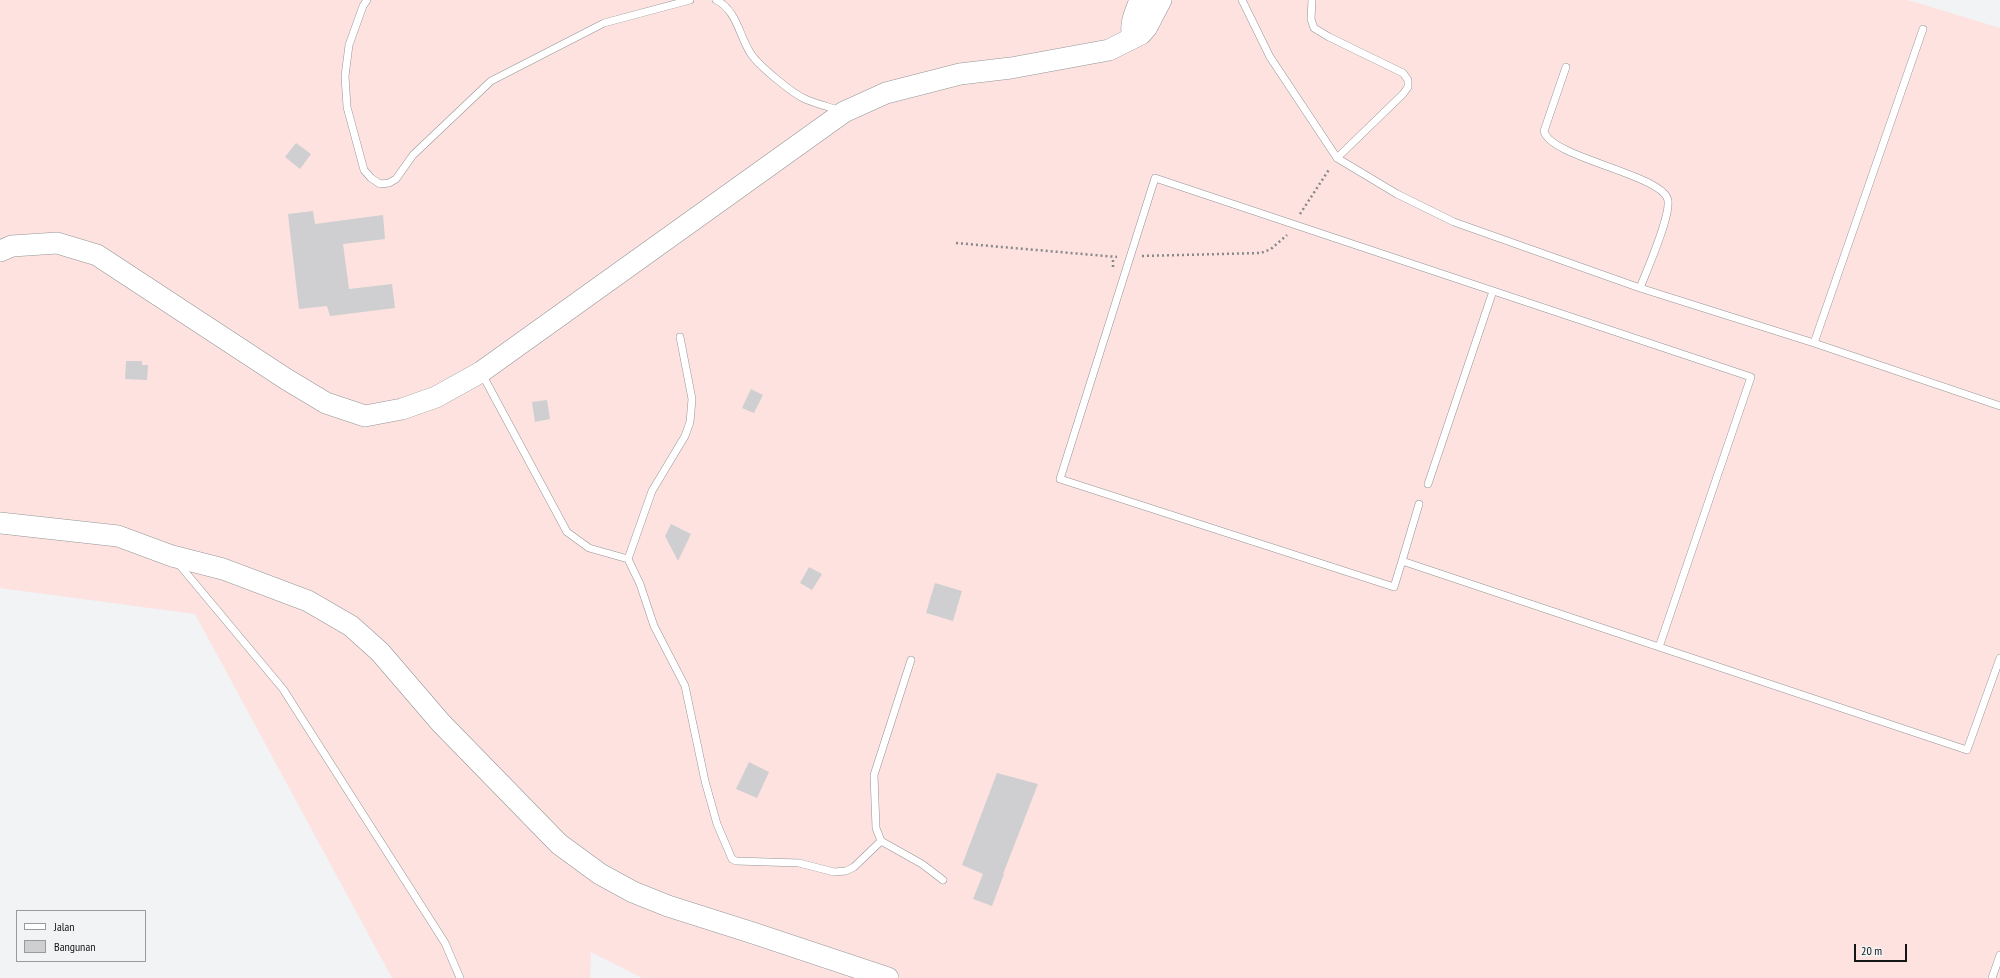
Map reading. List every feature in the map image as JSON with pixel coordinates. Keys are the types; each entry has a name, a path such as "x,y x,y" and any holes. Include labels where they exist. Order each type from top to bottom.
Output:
{"street":[{"path":"1133,38 1131,30 1132,22 1140,0"},
{"path":"0,251 12,246 57,243 97,255 286,379 326,403 365,416 402,409 436,397 481,372 844,112 886,93 960,74 1011,68 1109,50 1141,34 1148,27 1160,0"},
{"path":"0,523 118,536 172,556 223,569 308,601 351,626 380,652 441,723 559,844 600,874 633,892 668,906 888,978"}],"lane":[{"path":"367,0 363,6 349,45 344,76 346,99 364,170 371,178 380,184 389,183 396,179 413,155 491,81 604,23 690,0"},
{"path":"716,0 722,3 730,12 751,54 775,77 804,98 844,112"},
{"path":"1242,0 1270,57 1337,158 1397,194 1454,222 1640,288 1814,343 2000,406"},
{"path":"1312,0 1311,19 1314,28 1403,74 1408,80 1408,87 1403,94 1337,158"},
{"path":"1814,343 1922,29"},
{"path":"1566,67 1544,131 1546,138 1564,149 1651,185 1667,196 1668,201 1665,219 1640,288"},
{"path":"1419,504 1394,587 1060,479 1155,178 1751,377 1659,647"},
{"path":"1428,484 1493,291"},
{"path":"680,337 692,399 690,422 685,436 652,491 628,559 640,584 654,626 685,686 705,781 717,824 732,859 736,861 799,864 834,872 846,871 854,867 881,841"},
{"path":"481,372 567,532 588,548 628,559"},
{"path":"172,556 283,689 445,943 460,978"},
{"path":"1402,561 1967,750 2000,658"},
{"path":"911,660 874,775 876,828 881,841 922,864 943,880"},
{"path":"1992,978 2000,955"}],"path":[{"path":"1296,220 1337,158"},
{"path":"1136,256 1261,253 1271,249 1285,238 1289,232"},
{"path":"956,243 1079,255 1121,257"}],"shaded area":[{"path":"0,0 1908,0 2000,28 2000,978 642,978 591,952 590,978 392,978 195,614 0,588"}],"building":[{"path":"296,143 311,154 300,169 285,157"},
{"path":"313,211 315,224 383,215 385,239 343,244 349,289 392,284 395,308 330,316 327,306 299,309 288,214"},
{"path":"126,361 142,361 142,365 148,365 147,380 125,379"},
{"path":"751,389 763,395 754,413 742,408"},
{"path":"547,400 550,419 535,422 532,402"},
{"path":"671,524 691,534 678,561 665,536"},
{"path":"809,567 822,574 812,590 800,583"},
{"path":"935,583 962,591 953,621 926,613"},
{"path":"749,762 769,772 757,798 736,789"},
{"path":"997,773 1038,784 992,906 973,899 983,874 962,865"}]}
